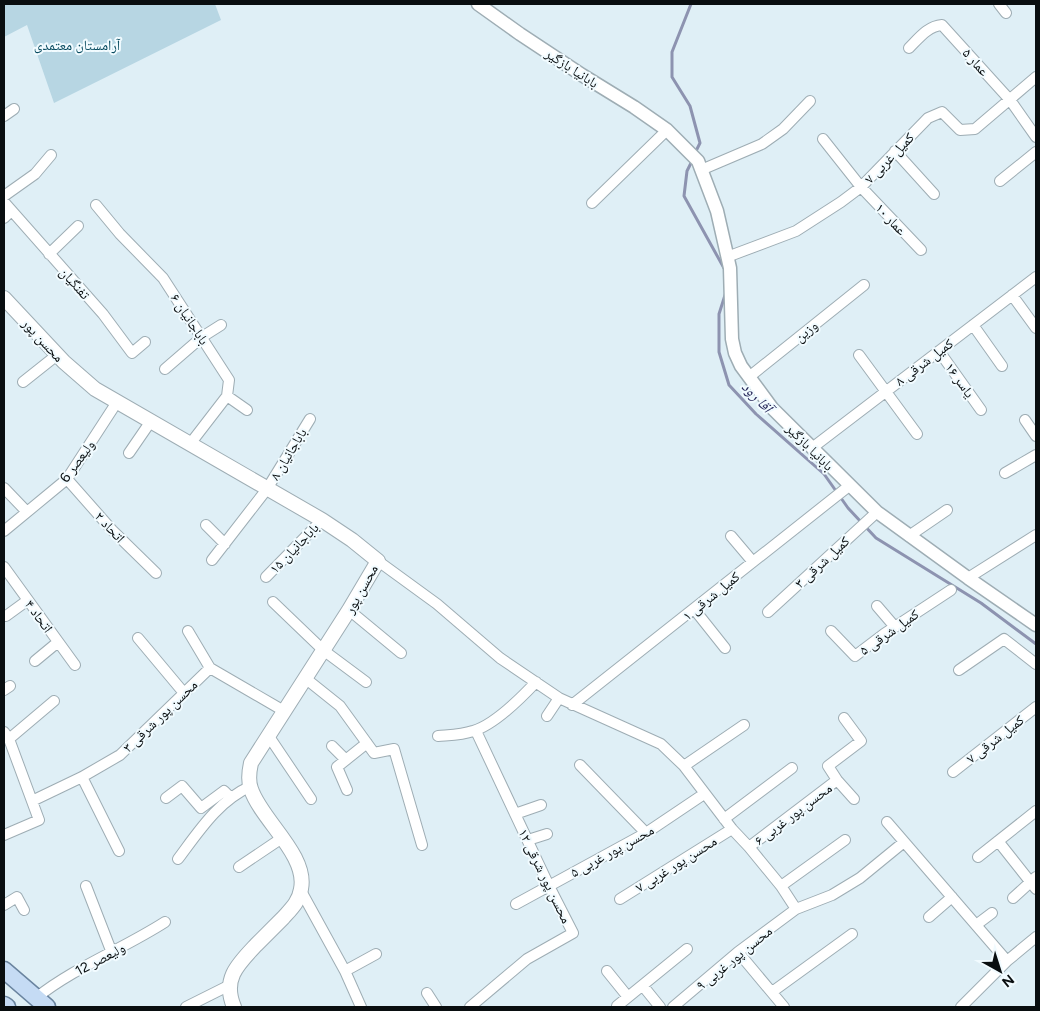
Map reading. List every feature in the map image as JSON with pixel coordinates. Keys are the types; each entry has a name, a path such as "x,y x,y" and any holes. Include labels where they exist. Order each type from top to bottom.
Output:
{"main road":[{"name":"محسن پور","path":"4,298 86,383 322,520 352,540 378,561 252,763 250,772 251,786"},
{"path":"234,1007 230,984 236,967 294,907 301,891 302,882 299,865 255,797 251,786"},
{"path":"4,970 41,1003"}],"street":[{"name":"بابانیا بازگیر","path":"478,4 582,75 634,107 672,135 700,166 717,211 730,268 732,339 735,354 741,366 772,408 877,512 1036,625"},
{"path":"1000,4 1006,13"},
{"name":"عمار ۵","path":"909,48 927,30 942,25 1010,100 1036,137"},
{"name":"کمیل غربی ۷","path":"727,257 796,231 842,202 861,187 928,118 942,112 960,130 975,129 1036,77"},
{"path":"700,166 762,144 783,129 810,101"},
{"path":"4,116 14,109"},
{"path":"592,203 672,135"},
{"name":"عمار ۱۰","path":"822,139 861,187 921,250"},
{"path":"896,150 934,194"},
{"path":"1000,181 1036,152"},
{"path":"4,196 35,174 51,155"},
{"name":"تفنگیان","path":"4,202 8,214 49,254 103,314 132,353 145,342"},
{"name":"باباجانیان ۶","path":"96,205 120,234 163,278 229,380 227,396"},
{"path":"49,254 78,226"},
{"name":"کمیل شرقی ۸","path":"812,448 1036,277"},
{"name":"وزین","path":"749,376 864,285"},
{"path":"1012,295 1036,328"},
{"path":"165,369 202,337 221,325"},
{"path":"973,325 1002,366"},
{"name":"یاسر ۱۶","path":"939,351 982,410"},
{"path":"23,382 57,355"},
{"path":"859,355 917,434"},
{"path":"190,444 227,396 247,410"},
{"name":"ولیعصر 6","path":"4,531 67,479 117,402"},
{"name":"باباجانیان ۸","path":"212,560 267,488 310,419"},
{"path":"1025,420 1036,436"},
{"path":"129,453 151,421"},
{"path":"1005,473 1036,455"},
{"name":"اتحاد ۲","path":"67,479 112,530 156,573"},
{"name":"کمیل شرقی ۱","path":"572,705 849,486"},
{"path":"4,488 27,512"},
{"path":"909,536 947,510"},
{"name":"کمیل شرقی ۳","path":"768,612 877,512"},
{"name":"باباجانیان ۱۵","path":"266,576 322,520"},
{"path":"206,525 225,544"},
{"path":"968,578 1036,535"},
{"path":"732,536 753,562"},
{"path":"378,561 436,604 500,658 559,698 661,744 684,766 732,829 781,886 796,909"},
{"name":"اتحاد ۴","path":"4,567 75,665"},
{"name":"کمیل شرقی ۵","path":"831,632 855,656 951,590"},
{"path":"6,616 28,600"},
{"path":"273,602 323,650 366,682"},
{"path":"877,606 895,627"},
{"path":"694,609 725,648"},
{"path":"349,610 401,653"},
{"path":"188,630 210,668 284,711"},
{"path":"138,638 184,693"},
{"path":"960,670 1004,640 1036,664"},
{"path":"35,661 58,642"},
{"name":"محسن پور شرقی ۳","path":"32,801 82,777 120,755 210,668"},
{"path":"305,678 340,706 374,753 394,749 422,845"},
{"path":"438,736 459,735 476,731 513,705 536,682"},
{"path":"547,716 559,698"},
{"path":"4,835 39,820 6,735 54,702"},
{"name":"کمیل شرقی ۷","path":"953,772 1036,707"},
{"path":"844,718 861,741 828,766 837,780 854,799"},
{"path":"684,766 744,725"},
{"name":"محسن پور شرقی ۱۲","path":"470,1007 528,959 573,933 476,731"},
{"path":"268,735 311,799"},
{"path":"347,790 338,767 367,742"},
{"path":"332,746 346,760"},
{"path":"580,765 646,833"},
{"path":"724,819 792,768"},
{"path":"82,777 120,851"},
{"name":"محسن پور غربی ۶","path":"749,847 837,780"},
{"path":"166,798 182,786 201,808 224,791 230,797"},
{"path":"178,859 206,821 230,797 251,786"},
{"name":"محسن پور غربی ۵","path":"516,904 646,833 704,794"},
{"path":"515,814 541,805"},
{"path":"978,857 1036,811"},
{"path":"887,822 1007,961"},
{"name":"محسن پور غربی ۷","path":"620,899 732,829"},
{"path":"528,840 547,834"},
{"path":"239,868 282,838"},
{"path":"781,886 845,840"},
{"path":"998,841 1034,883 1013,898"},
{"name":"محسن پور غربی ۹","path":"673,1007 738,952 796,909 832,895 853,883 904,842"},
{"path":"86,886 112,953"},
{"path":"301,891 345,971 361,1007"},
{"path":"4,905 17,897 24,910"},
{"path":"929,917 952,897"},
{"path":"976,926 992,913"},
{"name":"ولیعصر 12","path":"41,1003 54,983 138,939 164,922"},
{"path":"772,992 852,934"},
{"path":"961,1007 1007,961 1036,937"},
{"path":"617,1006 687,949"},
{"path":"738,952 784,1007"},
{"path":"345,971 376,954"},
{"path":"607,971 628,997"},
{"path":"186,1007 230,984"},
{"path":"642,986 660,1007"},
{"path":"427,993 436,1007"}],"green space":[{"name":"آرامستان معتمدی","path":"4,4 215,4 221,20 54,103 27,25 4,37"}],"waterway":[{"name":"آقا رود","path":"691,4 672,52 672,77 690,106 700,143 695,153"},
{"name":"آقا رود","path":"692,161 687,171 684,196 725,270"},
{"name":"آقا رود","path":"726,292 719,314 719,352 729,385 756,414 824,474 848,508 876,538 981,603 1036,644"}]}
